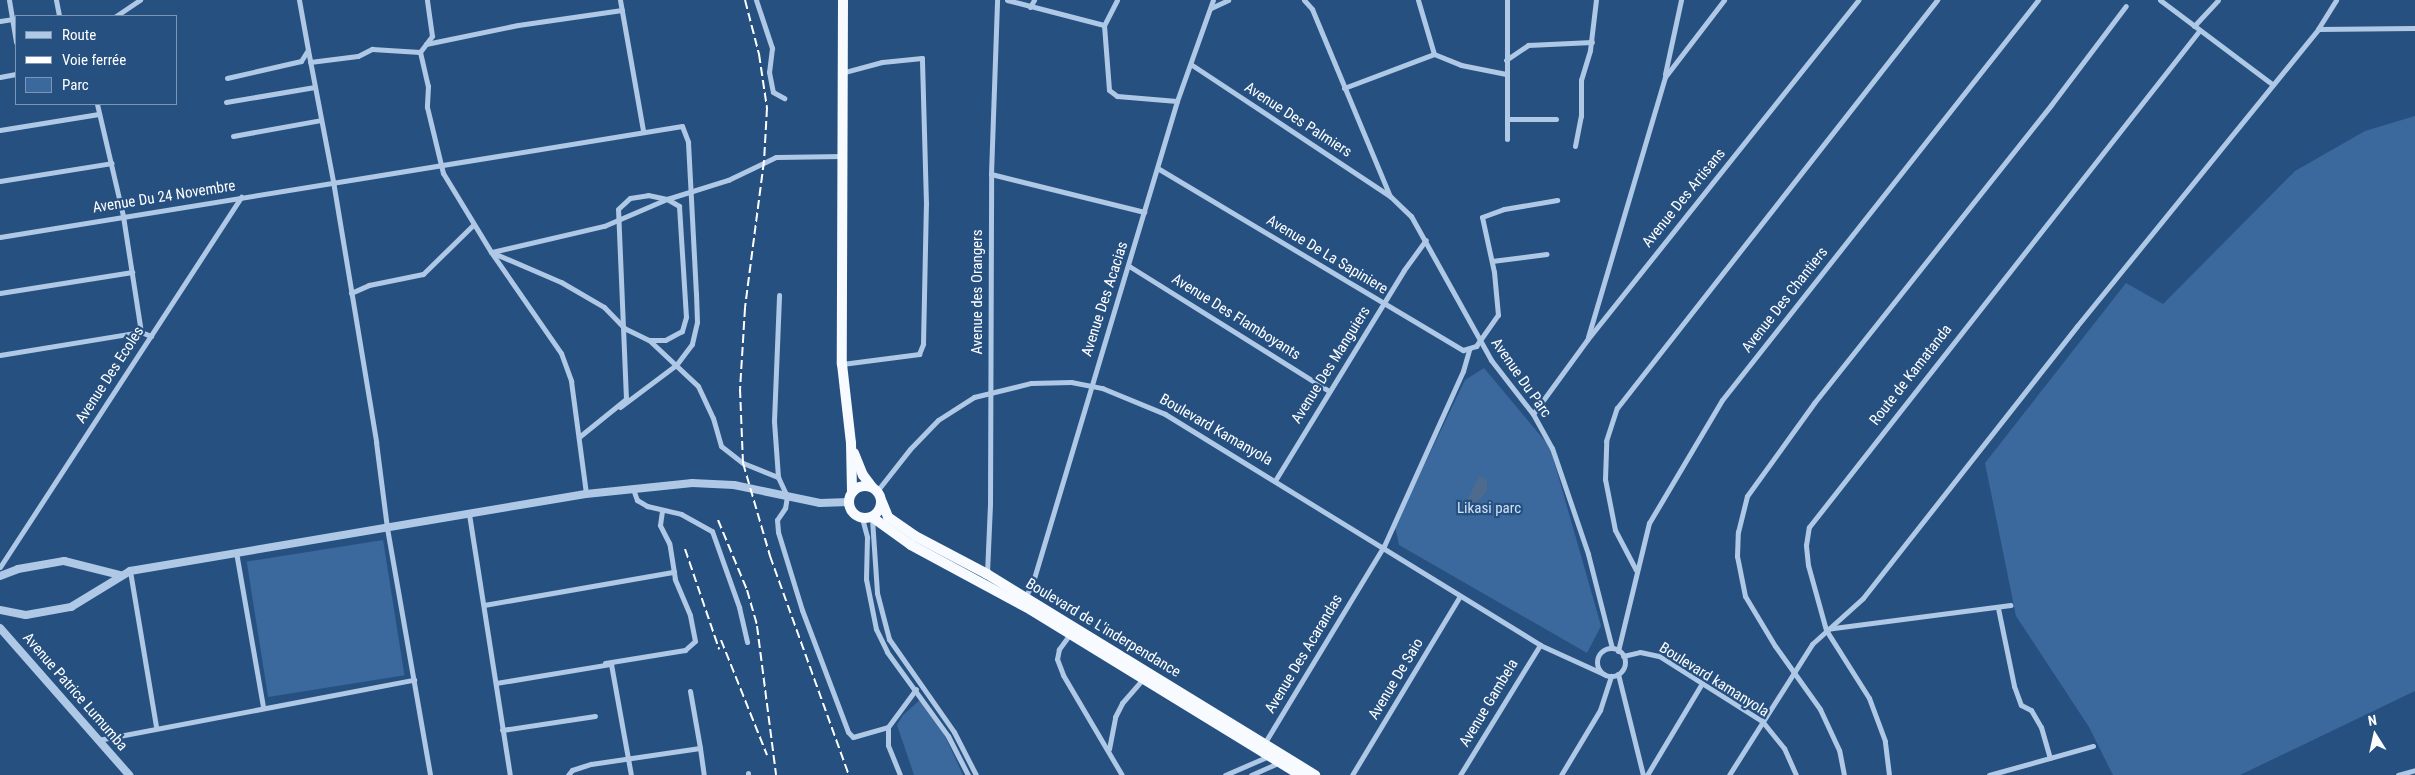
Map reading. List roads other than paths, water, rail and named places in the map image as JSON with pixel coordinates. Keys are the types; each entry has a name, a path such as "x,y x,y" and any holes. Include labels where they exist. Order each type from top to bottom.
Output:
{"highway":[{"path":"843,0 842,364 851,443 850,497 852,512 868,517 882,502 875,489 863,475 851,443"},
{"path":"850,497 861,486 875,489"},
{"name":"Boulevard de L'inderpendance","path":"882,502 892,521 985,579 1264,744 1300,775"},
{"name":"Boulevard de L'inderpendance","path":"868,517 911,545 985,579"},
{"name":"Boulevard de L'inderpendance","path":"1072,631 1143,679 1278,758 1315,775"}],"street":[{"path":"10,0 15,36"},
{"path":"56,0 59,15"},
{"path":"118,15 140,0"},
{"path":"299,0 333,180 387,528 430,775"},
{"path":"420,52 432,36 432,23 427,0"},
{"path":"620,0 643,131"},
{"path":"756,0 772,48 769,72 772,92 784,98"},
{"name":"Avenue des Orangers","path":"985,579 990,504 991,174 997,0"},
{"path":"1007,0 1104,25"},
{"path":"1030,7 1034,0"},
{"path":"1117,0 1104,25 1109,90 1117,96 1177,101"},
{"name":"Avenue Des Acacias","path":"1022,601 1032,585 1090,385 1159,169 1177,101 1192,65 1213,0"},
{"path":"1211,8 1228,0"},
{"path":"1304,0 1312,9 1390,196"},
{"path":"1418,0 1434,54"},
{"path":"1507,0 1507,139"},
{"path":"1575,146 1581,116 1581,80 1592,42 1596,0"},
{"path":"1587,340 1665,76 1681,0"},
{"path":"1665,76 1724,0"},
{"name":"Avenue Des Artisans","path":"1533,414 1587,340 1858,0"},
{"path":"1636,570 1615,530 1604,478 1606,441 1617,408 1937,0"},
{"name":"Avenue Des Chantiers","path":"1618,651 1648,523 1722,400 2038,0"},
{"path":"2160,0 2272,84"},
{"path":"2194,26 2218,0"},
{"path":"1729,775 1794,671 1826,630 1862,598 2272,84 2318,29 2336,0"},
{"path":"1844,775 1839,750 1820,709 1751,609 1739,577 1738,532 1746,496 1814,403 2051,105 2126,6"},
{"path":"426,44 518,25 622,10"},
{"path":"0,21 12,19"},
{"path":"2318,29 2415,28"},
{"name":"Route de Kamatanda","path":"1889,775 1885,742 1869,698 1826,630 1808,565 1806,546 1809,527 2199,31"},
{"path":"1506,60 1528,45 1592,42"},
{"path":"310,62 358,56 372,48 420,52"},
{"path":"227,78 301,61 308,50"},
{"path":"420,52 428,86 427,107 439,164 491,252 561,353 571,381 586,494"},
{"path":"1344,88 1434,54 1461,65 1506,74"},
{"path":"842,364 919,354 923,344 926,204 922,58 882,62 844,72"},
{"name":"Avenue Des Palmiers","path":"1192,65 1390,196"},
{"path":"0,77 15,74"},
{"path":"226,102 315,87"},
{"path":"97,105 123,216 141,332"},
{"path":"0,130 99,114"},
{"path":"1508,119 1556,119"},
{"path":"233,136 321,120"},
{"name":"Avenue Du 24 Novembre","path":"0,237 333,180 676,125 686,128 691,193"},
{"path":"491,252 530,245 618,220 668,199 728,180 776,157 843,156"},
{"path":"0,181 112,163"},
{"name":"Avenue De La Sapiniere","path":"1159,169 1456,348 1469,350"},
{"path":"991,174 1144,212"},
{"path":"579,437 676,365 692,344 697,322 691,193"},
{"path":"620,407 626,400 627,389 618,209 630,198 648,195 668,199 679,206 686,317 682,330 665,340 648,340"},
{"name":"Avenue Du Parc","path":"1390,196 1411,216 1491,360 1533,414 1552,448 1567,489 1612,648"},
{"name":"Avenue Des Ecoles","path":"0,567 241,197"},
{"path":"1469,350 1476,346 1479,338 1498,315 1492,261 1482,222 1485,215 1557,200"},
{"path":"351,293 369,285 423,274 473,224"},
{"name":"Avenue Des Manguiers","path":"1276,479 1328,391 1426,240"},
{"path":"491,252 561,282 604,307 624,328 648,340 698,386 713,418 721,446 744,463 778,476"},
{"path":"1492,261 1548,254"},
{"name":"Avenue Des Flamboyants","path":"1129,266 1328,391"},
{"path":"0,293 132,272"},
{"path":"779,295 774,421 778,476 787,496 785,508 777,520 778,532 802,610 848,732 853,737 888,727"},
{"path":"0,355 141,332 151,336"},
{"name":"Avenue Des Acarandas","path":"1264,744 1384,546 1463,371 1469,350"},
{"name":"Boulevard Kamanyola","path":"875,489 938,420 956,406 990,391 1031,383 1071,382 1090,385 1136,399 1276,479 1540,645 1604,674"},
{"path":"0,610 26,615 64,609 82,601 120,575 130,571 586,494 692,483 734,485 820,503 850,497"},
{"path":"633,489 637,500 700,522 712,531 740,607 747,642"},
{"path":"496,683 685,650 695,641 674,572 669,543 660,525 662,510"},
{"path":"469,514 496,683 508,775"},
{"path":"868,517 866,563 876,629 887,652 958,755 968,775"},
{"path":"868,517 874,532 874,564 880,612 889,640 920,685 936,704 965,752 976,775"},
{"path":"236,552 263,707"},
{"path":"0,576 18,569 64,561 120,575"},
{"path":"866,563 874,564"},
{"path":"130,571 156,727"},
{"path":"484,605 674,572"},
{"name":"Avenue De Saio","path":"1352,775 1460,596"},
{"path":"1826,630 2010,605"},
{"path":"1998,608 2014,686 2021,705 2031,710 2041,727 2050,758"},
{"name":"Avenue Patrice Lumumba","path":"0,628 129,775"},
{"path":"1072,631 1060,648 1057,659 1063,675 1109,749 1122,775"},
{"name":"Avenue Gambela","path":"1460,775 1540,645"},
{"path":"1612,648 1618,651 1623,656 1624,666 1618,674 1611,676 1604,674 1598,668 1598,656 1612,648"},
{"name":"Boulevard kamanyola","path":"1623,656 1640,652 1659,656 1762,721 1784,748 1796,775"},
{"path":"605,663 614,669 631,775"},
{"path":"1618,674 1645,775"},
{"path":"1561,775 1600,710 1611,676"},
{"path":"1109,749 1122,702 1143,679"},
{"path":"98,740 156,727 414,680"},
{"path":"1645,775 1702,683"},
{"path":"900,775 888,745 888,727 914,690 920,685"},
{"path":"690,690 704,775"},
{"path":"502,730 595,716"},
{"path":"1989,775 2093,746"},
{"path":"568,775 581,766 700,748"},
{"path":"958,755 965,752"},
{"path":"1225,775 1278,758"},
{"path":"1251,775 1278,758"},
{"path":"2398,775 2415,770"}],"railway":[{"path":"745,0 759,54 767,108 764,161 745,308 740,389 743,463 770,556 849,775"},
{"path":"718,520 747,590 757,626 776,775"},
{"path":"685,549 719,649"},
{"path":"721,640 767,755"}],"park label":[{"name":"Likasi parc","path":"1489,509"}]}
